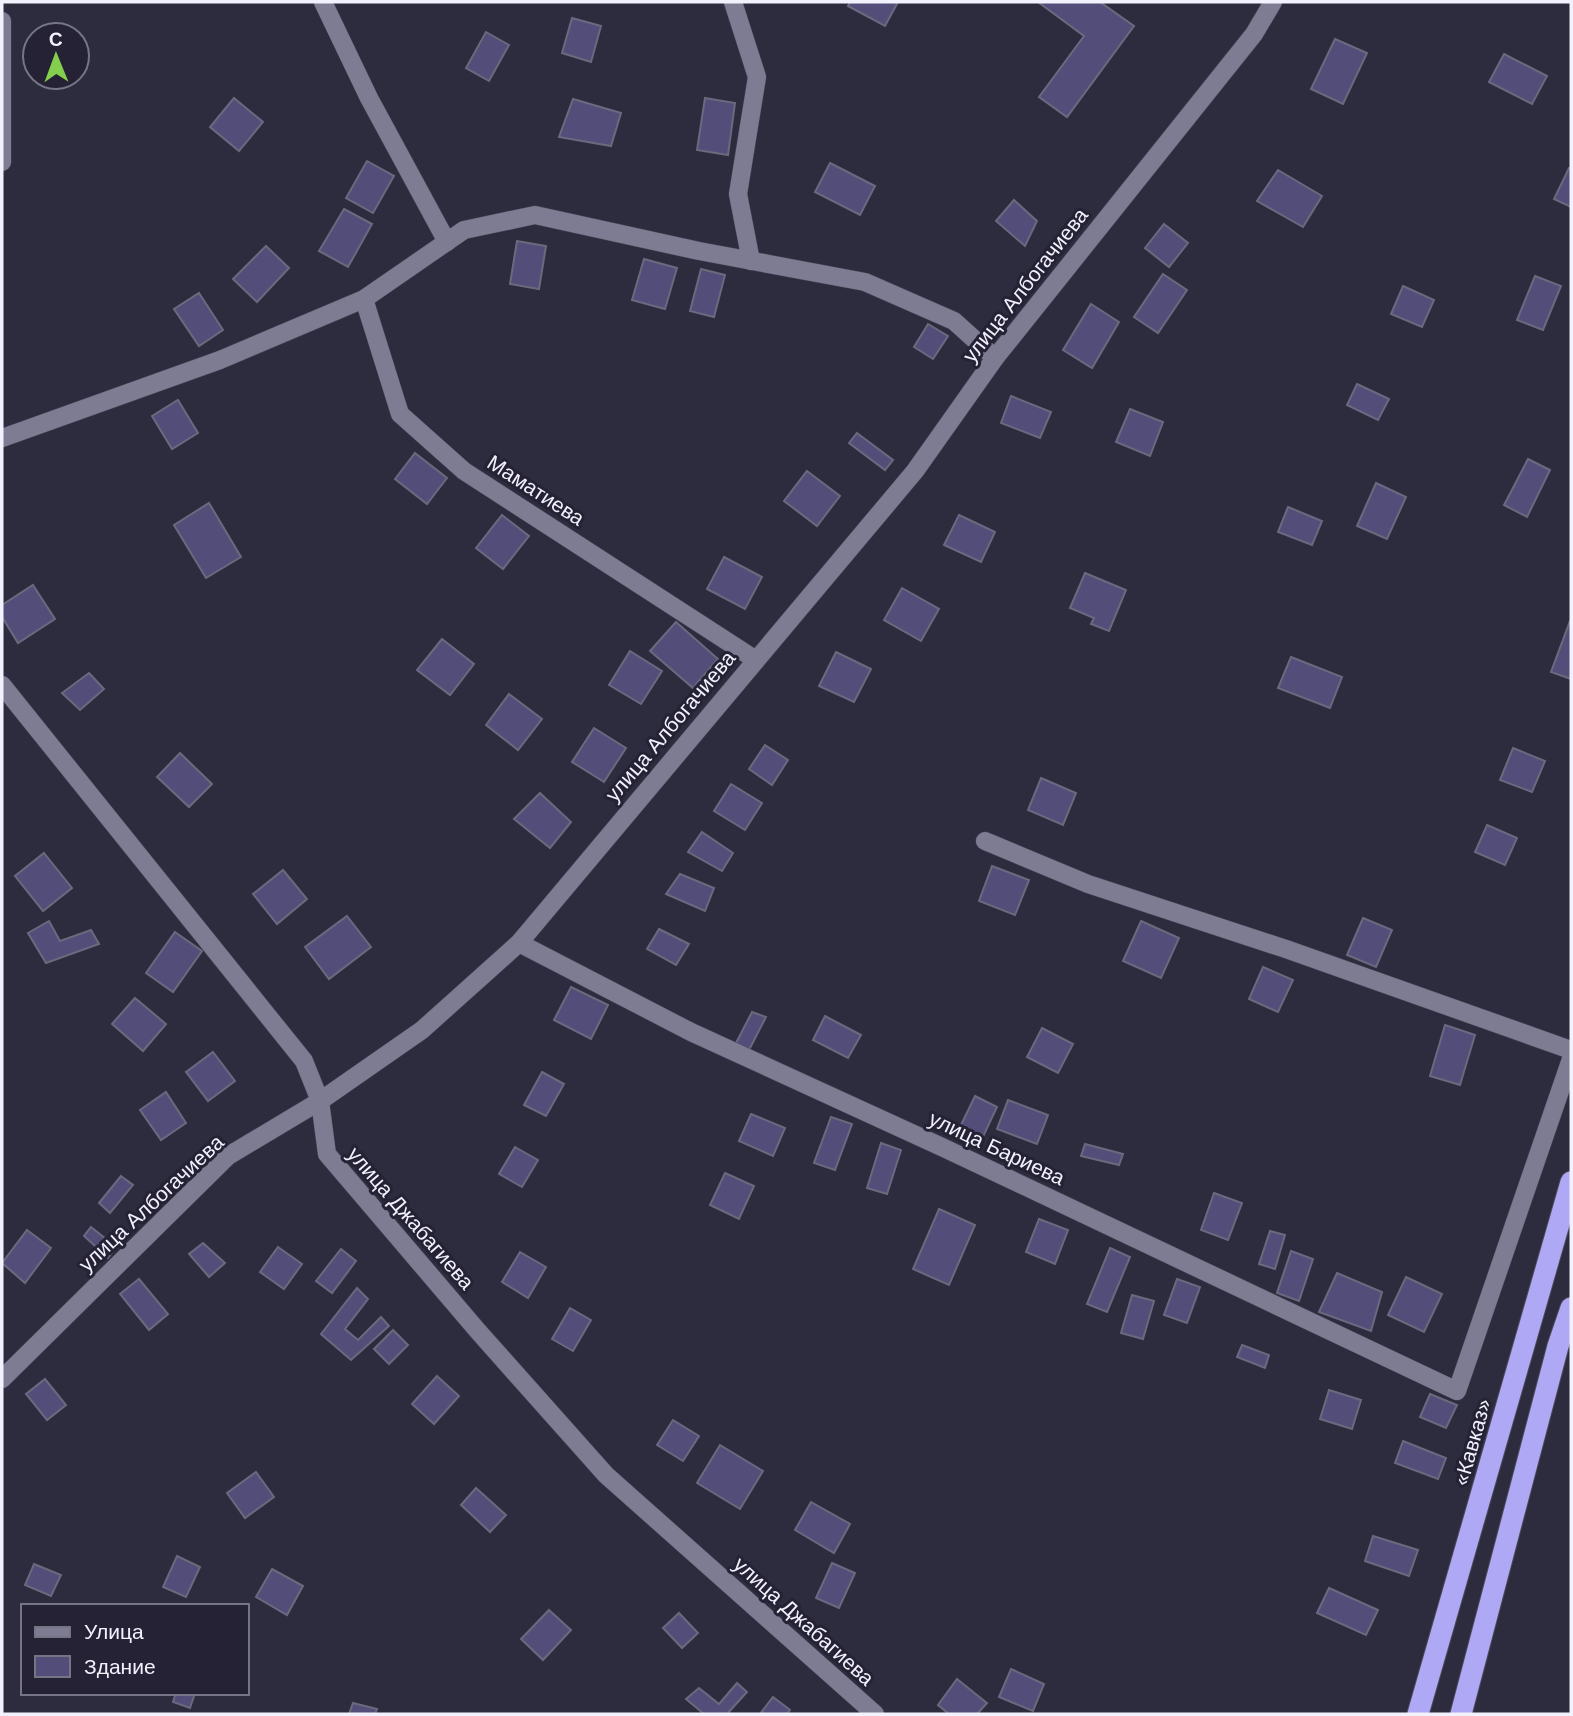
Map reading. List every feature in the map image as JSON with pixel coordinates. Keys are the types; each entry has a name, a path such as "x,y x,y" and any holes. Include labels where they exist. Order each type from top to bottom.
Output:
{"highway":[{"name":"«Кавказ»","path":"1418,1714 1571,1182"},
{"path":"1461,1714 1558,1346 1571,1308"}],"street":[{"path":"323,2 369,98 447,242"},
{"path":"733,2 757,77 738,194 751,261"},
{"name":"улица Албогачиева","path":"2,1378 228,1156 320,1101 422,1030 519,943 915,471 995,358 1254,34 1273,2"},
{"path":"2,21 2,162"},
{"path":"2,438 220,360 364,299 464,230 535,215 751,261 865,282 954,321 995,358"},
{"name":"Маматиева","path":"364,299 401,414 464,471 756,660"},
{"name":"улица Джабагиева","path":"2,685 304,1061 320,1101 327,1154 477,1330 606,1475 875,1714"},
{"path":"985,841 1088,884 1286,949 1571,1050"},
{"name":"улица Бариева","path":"519,943 691,1032 944,1148 1457,1391 1571,1059"}],"building":[{"path":"850,2 898,2 885,26 848,6"},
{"path":"1038,2 1100,2 1134,26 1067,117 1039,97 1084,36"},
{"path":"572,18 601,26 591,62 562,53"},
{"path":"486,32 509,45 489,81 466,68"},
{"path":"1335,39 1367,53 1343,104 1311,89"},
{"path":"1504,54 1547,76 1532,104 1489,82"},
{"path":"234,98 263,122 239,151 210,127"},
{"path":"705,98 735,103 728,155 697,150"},
{"path":"573,99 621,113 611,146 559,137"},
{"path":"367,161 394,176 373,213 346,198"},
{"path":"830,163 875,186 860,215 815,192"},
{"path":"1569,168 1571,169 1571,207 1554,199"},
{"path":"1278,170 1322,196 1303,227 1257,201"},
{"path":"1014,200 1037,221 1025,246 996,221"},
{"path":"344,209 372,224 348,267 319,251"},
{"path":"1164,224 1188,243 1169,267 1145,248"},
{"path":"517,241 546,246 539,289 510,284"},
{"path":"266,246 289,268 257,302 233,279"},
{"path":"644,259 677,268 665,309 632,300"},
{"path":"701,269 725,275 714,317 690,311"},
{"path":"1163,274 1187,290 1158,333 1134,317"},
{"path":"1535,276 1561,286 1543,330 1517,320"},
{"path":"1403,286 1434,300 1422,327 1391,314"},
{"path":"199,293 223,330 199,346 174,309"},
{"path":"1091,304 1119,322 1092,368 1063,350"},
{"path":"928,324 948,336 933,359 914,347"},
{"path":"1357,384 1389,399 1378,420 1347,405"},
{"path":"1011,396 1051,412 1040,438 1001,423"},
{"path":"178,400 198,433 172,449 152,416"},
{"path":"1130,409 1163,422 1150,456 1116,442"},
{"path":"857,433 893,460 885,470 849,443"},
{"path":"415,453 447,478 427,504 395,479"},
{"path":"1528,459 1550,470 1527,517 1504,505"},
{"path":"807,471 840,496 817,526 784,501"},
{"path":"1376,483 1406,497 1387,539 1357,526"},
{"path":"209,503 241,557 206,578 174,525"},
{"path":"1288,507 1322,521 1312,545 1278,532"},
{"path":"502,515 529,536 503,569 476,548"},
{"path":"959,515 995,532 981,562 944,545"},
{"path":"724,557 762,577 745,609 707,589"},
{"path":"1085,573 1126,590 1109,631 1091,624 1094,618 1070,608"},
{"path":"33,585 55,619 18,643 2,617 2,605"},
{"path":"902,588 939,609 921,641 884,620"},
{"path":"1571,621 1571,679 1551,672"},
{"path":"676,622 718,659 693,688 650,651"},
{"path":"442,639 474,664 450,695 417,670"},
{"path":"630,651 662,671 641,704 609,685"},
{"path":"836,652 871,669 854,702 819,686"},
{"path":"1291,657 1342,677 1330,708 1278,688"},
{"path":"89,673 104,689 80,710 62,693"},
{"path":"509,694 542,719 518,750 486,725"},
{"path":"594,728 626,748 604,782 572,762"},
{"path":"765,745 788,760 772,785 749,769"},
{"path":"1513,748 1545,761 1532,792 1500,780"},
{"path":"180,753 212,784 189,807 157,777"},
{"path":"1041,778 1076,793 1063,825 1028,810"},
{"path":"731,784 762,803 745,830 714,811"},
{"path":"540,793 571,822 550,848 514,819"},
{"path":"1487,825 1517,838 1505,865 1475,852"},
{"path":"702,832 733,853 722,871 688,852"},
{"path":"44,853 72,888 43,911 15,876"},
{"path":"992,866 1029,880 1015,915 979,901"},
{"path":"283,870 307,899 277,924 253,894"},
{"path":"680,874 714,888 705,911 666,894"},
{"path":"347,916 371,947 329,979 305,947"},
{"path":"1363,918 1392,930 1376,967 1347,955"},
{"path":"49,921 60,941 91,930 99,944 46,963 28,933"},
{"path":"1141,921 1179,938 1161,978 1123,961"},
{"path":"659,929 689,944 676,965 647,949"},
{"path":"175,932 202,951 173,992 146,973"},
{"path":"1263,967 1293,980 1278,1012 1249,999"},
{"path":"571,987 608,1005 591,1039 554,1020"},
{"path":"135,998 166,1024 143,1051 112,1024"},
{"path":"752,1012 766,1017 749,1050 735,1045"},
{"path":"825,1016 861,1035 848,1058 813,1040"},
{"path":"1445,1025 1475,1035 1460,1085 1430,1076"},
{"path":"1042,1028 1073,1044 1058,1073 1027,1057"},
{"path":"213,1052 235,1081 208,1101 186,1072"},
{"path":"542,1072 564,1084 546,1116 524,1105"},
{"path":"166,1092 186,1123 161,1140 140,1110"},
{"path":"975,1096 997,1107 981,1141 958,1131"},
{"path":"1008,1100 1048,1115 1037,1144 997,1129"},
{"path":"751,1114 785,1128 773,1156 739,1141"},
{"path":"831,1117 852,1124 835,1170 814,1163"},
{"path":"881,1143 901,1150 887,1194 867,1188"},
{"path":"1085,1144 1123,1154 1119,1165 1081,1156"},
{"path":"515,1147 538,1160 522,1187 499,1174"},
{"path":"725,1173 754,1186 739,1219 710,1205"},
{"path":"121,1176 133,1185 110,1213 99,1203"},
{"path":"1214,1193 1242,1203 1228,1240 1201,1230"},
{"path":"939,1209 975,1225 949,1285 913,1269"},
{"path":"1039,1219 1068,1230 1055,1264 1026,1252"},
{"path":"91,1227 116,1247 108,1258 84,1236"},
{"path":"27,1230 51,1248 25,1283 2,1263"},
{"path":"1270,1231 1285,1235 1275,1269 1259,1264"},
{"path":"203,1243 225,1263 209,1277 189,1254"},
{"path":"278,1247 302,1264 284,1289 260,1272"},
{"path":"1110,1248 1130,1257 1107,1312 1087,1304"},
{"path":"341,1249 356,1261 332,1293 316,1281"},
{"path":"1291,1251 1313,1259 1299,1301 1277,1293"},
{"path":"520,1252 546,1267 528,1298 502,1282"},
{"path":"1337,1273 1382,1292 1371,1331 1319,1312"},
{"path":"1406,1277 1442,1294 1424,1332 1388,1315"},
{"path":"139,1279 168,1314 149,1330 120,1294"},
{"path":"1177,1279 1200,1287 1187,1323 1164,1315"},
{"path":"357,1288 368,1299 345,1329 358,1340 381,1317 389,1326 351,1360 321,1334"},
{"path":"1132,1295 1154,1301 1143,1339 1121,1333"},
{"path":"570,1308 591,1320 573,1351 552,1339"},
{"path":"393,1330 408,1345 389,1364 374,1349"},
{"path":"1242,1345 1269,1355 1265,1368 1237,1357"},
{"path":"437,1376 459,1396 434,1424 412,1404"},
{"path":"45,1379 66,1405 47,1420 26,1394"},
{"path":"1329,1390 1361,1400 1352,1429 1320,1419"},
{"path":"1430,1394 1457,1405 1446,1428 1420,1417"},
{"path":"673,1420 699,1436 683,1461 657,1445"},
{"path":"1403,1441 1446,1458 1438,1479 1395,1463"},
{"path":"720,1445 763,1471 740,1509 697,1483"},
{"path":"256,1472 274,1497 245,1518 227,1493"},
{"path":"476,1488 506,1515 490,1532 461,1505"},
{"path":"811,1502 850,1524 834,1553 795,1530"},
{"path":"1373,1536 1418,1550 1409,1576 1365,1561"},
{"path":"177,1556 200,1567 186,1597 163,1587"},
{"path":"832,1563 855,1573 839,1608 816,1598"},
{"path":"34,1564 61,1575 51,1596 25,1585"},
{"path":"272,1569 303,1586 287,1615 256,1597"},
{"path":"1329,1588 1378,1610 1366,1635 1317,1613"},
{"path":"549,1610 571,1630 543,1660 521,1639"},
{"path":"679,1613 698,1633 682,1648 663,1628"},
{"path":"1011,1669 1044,1684 1033,1711 999,1697"},
{"path":"957,1679 987,1703 977,1714 949,1714 938,1705"},
{"path":"737,1683 747,1692 727,1714 704,1714 686,1699 699,1688 719,1704"},
{"path":"175,1695 194,1695 190,1708 173,1702"},
{"path":"773,1697 790,1710 787,1714 760,1714"},
{"path":"353,1703 377,1709 375,1714 349,1714"}]}
